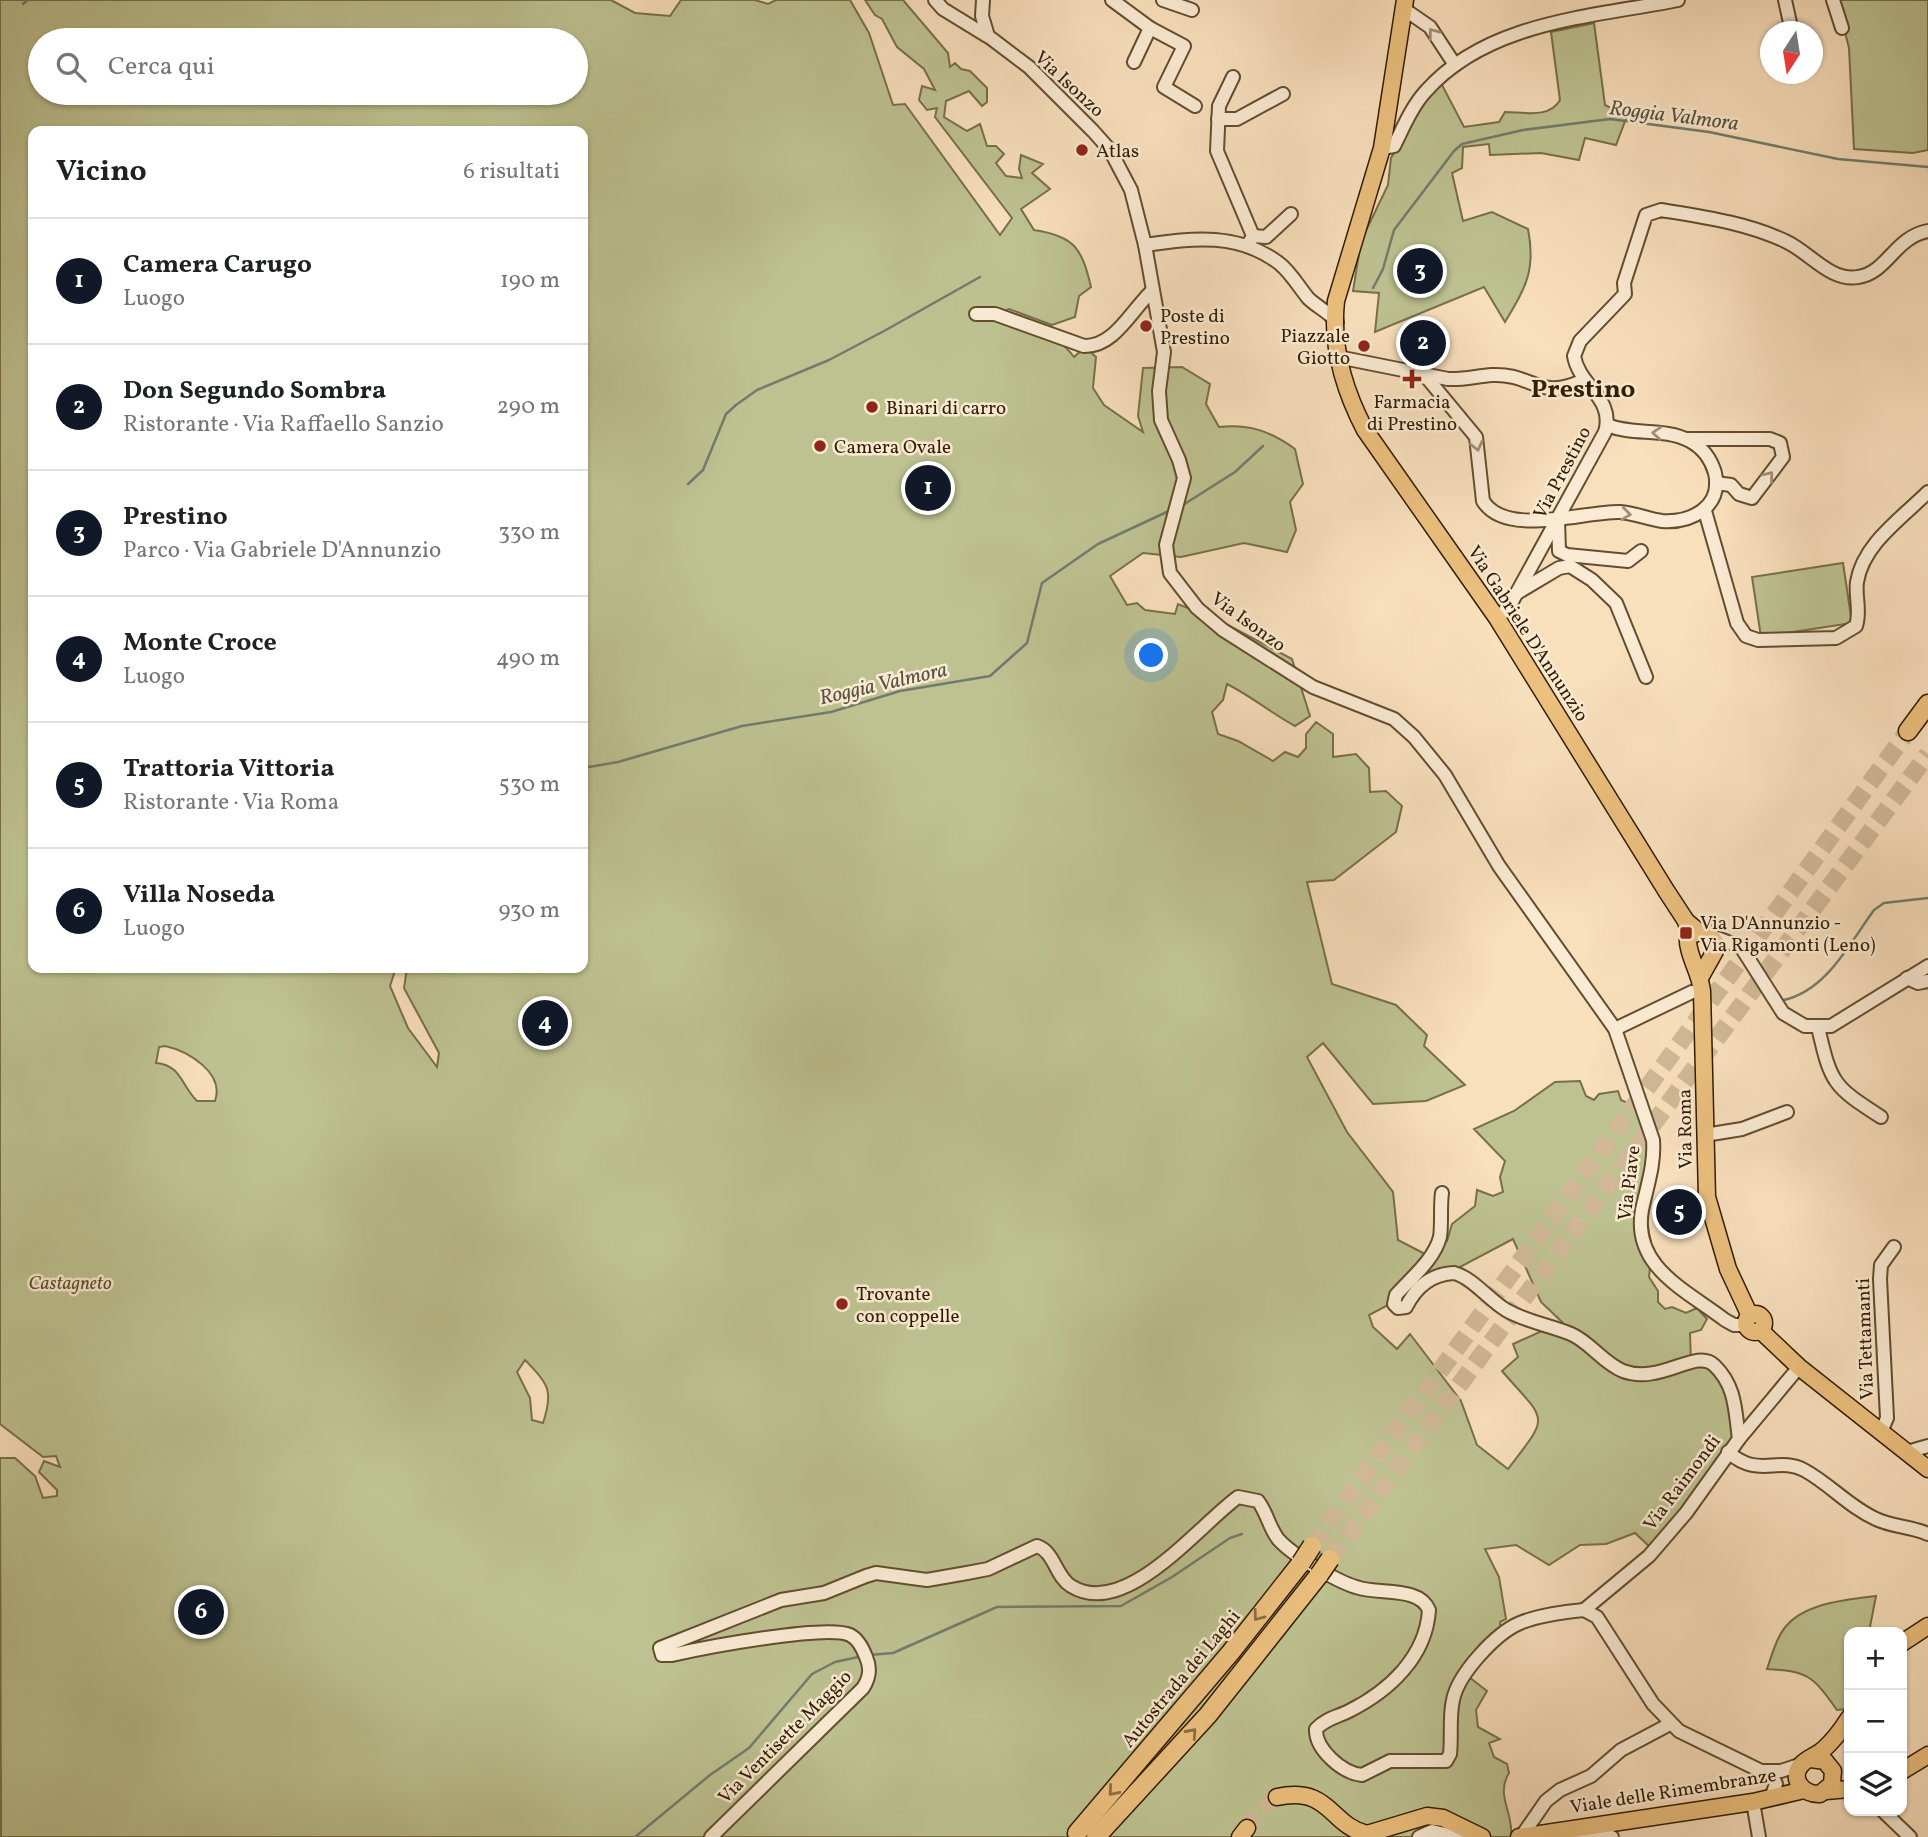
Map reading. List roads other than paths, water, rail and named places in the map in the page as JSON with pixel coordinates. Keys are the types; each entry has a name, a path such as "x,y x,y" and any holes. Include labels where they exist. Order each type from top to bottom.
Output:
{"highway":[{"path":"1908,731 1928,704"},
{"name":"Autostrada dei Laghi","path":"1077,1833 1214,1673 1312,1546"},
{"path":"1096,1837 1208,1715 1330,1559"}],"main road":[{"name":"Via Gabriele D'Annunzio","path":"1339,338 1327,308 1346,264 1382,148 1404,4"},
{"name":"Via Gabriele D'Annunzio","path":"1346,264 1339,338 1340,361 1352,404 1365,430 1497,618 1706,939"},
{"path":"1701,983 1688,947 1706,939"},
{"path":"1701,983 1706,939"},
{"name":"Via Roma","path":"1701,983 1707,1197 1715,1233 1752,1324 1799,1367 1928,1469"},
{"path":"1907,1640 1928,1626"},
{"path":"1801,1777 1844,1726"},
{"path":"1826,1791 1833,1780 1833,1761 1844,1732"},
{"path":"1907,1768 1926,1759"},
{"path":"1801,1777 1825,1761 1833,1771"},
{"path":"1801,1777 1817,1794 1844,1789"},
{"name":"Viale delle Rimembranze","path":"1521,1837 1753,1802 1771,1798 1801,1777"},
{"path":"1277,1797 1291,1794 1310,1796 1327,1805 1349,1826 1367,1834 1427,1816 1443,1818 1482,1837"}],"street":[{"name":"Via Isonzo","path":"935,0 943,9 988,36 1029,67 1110,150 1131,190 1145,245 1164,352 1159,391 1160,420 1184,478 1166,544 1167,563 1178,586 1223,630 1290,674 1313,687 1394,719 1414,737 1445,775 1499,866"},
{"path":"983,0 982,16 988,36"},
{"path":"1112,0 1150,28 1184,46 1164,87 1195,106"},
{"path":"1163,0 1192,10"},
{"path":"1382,148 1394,146 1425,91 1455,65 1490,43 1516,32 1678,0"},
{"path":"1785,0 1790,21"},
{"path":"1833,0 1842,29"},
{"path":"1404,4 1430,27 1455,65"},
{"path":"1134,62 1150,28"},
{"path":"1233,77 1219,106 1217,151 1250,241 1282,265 1327,308"},
{"path":"1218,119 1237,119 1283,94"},
{"name":"Via Prestino","path":"1497,618 1509,607 1607,425 1604,403 1575,365 1576,347 1625,294 1624,283 1646,215 1653,211 1713,218 1763,231 1815,259 1835,275 1847,278 1871,273 1903,241 1928,231"},
{"path":"1145,245 1195,238 1250,241 1266,237 1291,214"},
{"path":"976,314 995,314 1084,346 1095,346 1109,338 1152,292"},
{"path":"1340,361 1466,380 1493,375 1513,377 1558,390 1584,380"},
{"path":"1423,373 1476,438 1481,493 1487,508 1501,517 1558,520 1622,512 1677,521 1705,511 1712,503 1716,484 1709,459 1701,448 1687,439"},
{"path":"1607,425 1619,430 1654,431 1687,439 1770,439 1780,443 1783,457 1752,498 1739,494 1731,485 1716,484"},
{"path":"1705,511 1737,623 1746,636 1758,640 1836,638 1856,626 1860,614 1857,583 1868,551 1928,492"},
{"path":"1558,520 1559,551 1567,555 1628,561 1641,551"},
{"path":"1516,593 1559,568 1570,566 1592,580 1616,603 1646,677"},
{"name":"Via Piave","path":"1499,866 1615,1029 1653,1140 1654,1155 1640,1221 1643,1247 1658,1270 1734,1325 1752,1324"},
{"path":"1706,939 1741,947 1783,1013 1793,1021 1818,1027 1830,1026 1928,966"},
{"path":"1907,978 1918,983 1928,981"},
{"path":"1615,1029 1701,983"},
{"path":"1818,1027 1824,1055 1838,1088 1881,1117"},
{"path":"1704,1135 1742,1129 1787,1112"},
{"path":"1442,1193 1441,1235 1436,1247 1413,1278 1396,1295 1394,1304 1398,1308 1406,1307 1412,1294 1427,1280 1454,1273 1504,1309 1540,1325 1574,1335 1600,1357 1634,1375 1661,1373 1691,1360 1703,1359 1713,1364 1733,1388 1739,1438"},
{"name":"Via Tettamanti","path":"1881,1433 1887,1418 1880,1279 1881,1265 1894,1247"},
{"name":"Via Raimondi","path":"1584,1610 1649,1556 1686,1513 1739,1438 1799,1367"},
{"path":"1907,1452 1928,1446"},
{"path":"1728,1452 1741,1463 1753,1467 1803,1469 1876,1520 1928,1534"},
{"name":"Via Ventisette Maggio","path":"711,1837 863,1688 869,1675 864,1651 848,1635 826,1632 672,1655 662,1655 659,1651 671,1642 762,1606 824,1593 876,1573 927,1580 988,1569 1037,1546 1049,1554 1071,1586 1096,1594 1121,1591 1167,1558 1238,1497 1258,1501 1278,1538 1288,1549 1355,1587 1390,1594 1416,1594 1426,1604 1428,1621 1420,1645 1410,1663 1371,1699 1328,1719 1316,1728 1317,1741 1325,1751 1345,1768 1362,1775 1390,1761 1446,1760 1450,1754 1453,1700 1466,1671 1493,1642 1518,1624 1584,1610"},
{"path":"1584,1610 1597,1617 1653,1704 1670,1724 1745,1766 1801,1777"},
{"path":"1521,1837 1546,1801 1560,1790 1591,1776 1621,1750 1670,1724"},
{"path":"1771,1798 1776,1784 1776,1771"},
{"path":"1753,1802 1759,1837"},
{"path":"1888,1816 1910,1837"},
{"path":"1419,1837 1432,1831 1458,1837"},
{"path":"1564,1837 1583,1833 1612,1837"}],"waterway":[{"path":"23,4 28,0"},
{"name":"Roggia Valmora","path":"1373,288 1383,269 1394,230 1454,151 1462,144 1523,130 1610,119 1709,132 1838,159 1928,167"},
{"path":"688,484 703,470 726,414 757,390 829,360 980,277"},
{"name":"Roggia Valmora","path":"1183,505 1235,472 1263,446"},
{"name":"Roggia Valmora","path":"588,767 618,762 742,726 831,712 900,691 990,676 1027,643 1042,583 1098,544 1171,510"},
{"path":"1784,1000 1813,987 1825,976 1874,910 1884,903 1928,898"},
{"path":"869,1655 893,1653 997,1607 1121,1606 1172,1577 1230,1538 1242,1534"},
{"path":"635,1837 710,1775 749,1748 812,1674 835,1662 863,1656"}],"tunnel":[{"path":"1312,1546 1908,731"},
{"path":"1330,1559 1928,754"},
{"path":"1247,1828 1258,1812 1277,1797"}],"place":[{"name":"Atlas","path":"1082,150"},
{"name":"Prestino","path":"1420,271"},
{"name":"Poste di Prestino","path":"1146,326"},
{"name":"Don Segundo Sombra","path":"1423,343"},
{"name":"Piazzale Giotto","path":"1364,346"},
{"name":"Farmacia di Prestino","path":"1412,379"},
{"name":"Binari di carro","path":"872,407"},
{"name":"Camera Ovale","path":"820,446"},
{"name":"Camera Carugo","path":"928,488"},
{"name":"Via D'Annunzio - Via Rigamonti (Leno)","path":"1686,933"},
{"name":"Monte Croce","path":"545,1023"},
{"name":"Trattoria Vittoria","path":"1679,1212"},
{"name":"Trovante con coppelle","path":"842,1304"},
{"name":"Villa Noseda","path":"201,1612"}],"district":[{"name":"Prestino","path":"1583,388"}],"park label":[{"name":"Castagneto","path":"70,1282"}]}
